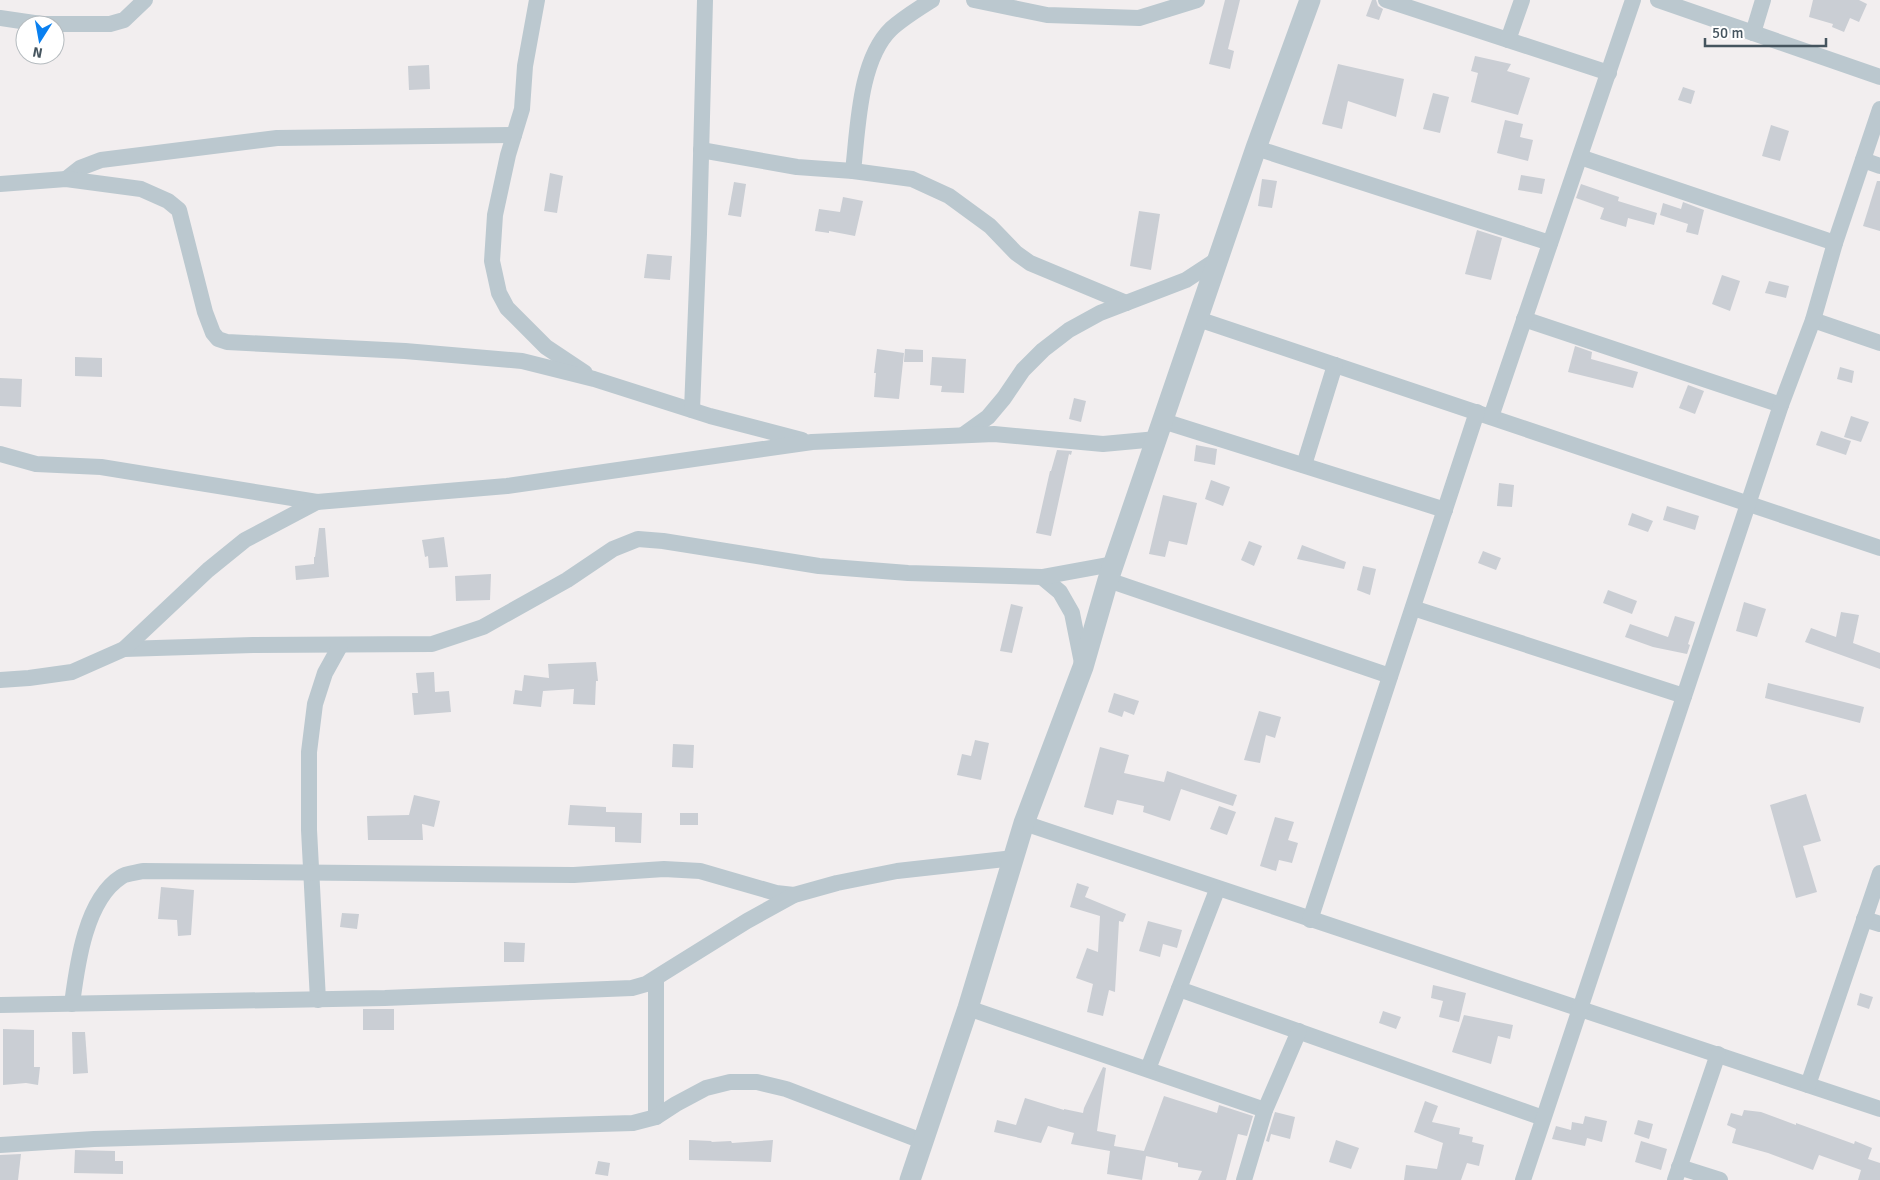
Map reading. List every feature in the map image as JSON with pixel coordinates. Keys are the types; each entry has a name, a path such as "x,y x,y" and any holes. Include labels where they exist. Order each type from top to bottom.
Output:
{"street":[{"path":"0,18 41,24 110,24 124,20 145,0"},
{"path":"537,0 525,66 522,109 495,215 492,261 499,293 507,308 546,346 594,380"},
{"path":"692,410 705,0"},
{"path":"853,170 861,95 871,62 880,44 891,29 932,0"},
{"path":"974,0 1047,15 1139,18 1197,0"},
{"path":"915,1178 922,1141 968,1008 1024,823 1083,667 1111,572 1256,148 1310,0"},
{"path":"1386,0 1609,72"},
{"path":"1508,40 1522,0"},
{"path":"1310,920 1445,510 1524,319 1633,0"},
{"path":"1658,0 1880,76"},
{"path":"1753,33 1763,0"},
{"path":"1523,1180 1781,405 1813,320 1835,243 1880,109"},
{"path":"66,179 80,168 101,160 277,138 514,135"},
{"path":"1256,148 1550,243"},
{"path":"701,150 797,167 853,170 912,179 949,196 990,226 1016,253 1030,263 1126,304"},
{"path":"1580,157 1835,243"},
{"path":"1863,160 1880,166"},
{"path":"0,184 66,179 142,189 168,201 179,210 205,312 213,333 218,338 227,342 405,351 522,362 594,380 692,410 812,442"},
{"path":"963,435 988,417 1023,370 1043,350 1069,330 1100,313 1186,280 1218,258"},
{"path":"1198,319 1880,548"},
{"path":"1524,319 1781,405"},
{"path":"1813,320 1880,343"},
{"path":"1304,465 1335,365"},
{"path":"0,454 36,464 101,467 317,502 507,486 812,442 994,434 1103,444 1160,430 1304,465 1445,510"},
{"path":"0,680 72,672 124,649 208,570 245,540 317,502"},
{"path":"124,649 253,645 432,644 483,627 567,580 613,549 638,539 663,541 819,566 908,573 1042,577 1111,572 1390,676"},
{"path":"1042,577 1060,592 1072,613 1083,667"},
{"path":"1413,608 1684,696"},
{"path":"318,1000 309,830 309,752 314,704 324,673 340,646"},
{"path":"1024,823 1217,890 1580,1008 1880,1109"},
{"path":"0,1006 318,1000 632,988 656,979 664,972 747,921 794,895 837,883 896,871 1014,858"},
{"path":"72,1004 84,938 100,899 109,887 122,876 143,871 574,875 664,869 700,871 776,893 794,895"},
{"path":"1808,1084 1880,873"},
{"path":"1148,1069 1217,890"},
{"path":"1864,919 1880,924"},
{"path":"656,979 656,1117"},
{"path":"1179,989 1543,1118"},
{"path":"968,1008 1265,1110"},
{"path":"1244,1180 1265,1110 1299,1031"},
{"path":"1718,1054 1677,1173 1720,1180"},
{"path":"0,1145 94,1139 634,1122 656,1117 706,1088 730,1082 757,1082 786,1088 922,1141"}],"building":[{"path":"1225,0 1240,0 1228,49 1234,51 1230,69 1209,64"},
{"path":"1372,0 1376,0 1378,6 1383,9 1379,20 1366,16"},
{"path":"1813,0 1859,0 1867,4 1859,22 1850,18 1844,32 1832,27 1833,24 1809,17"},
{"path":"1475,56 1511,64 1507,71 1530,78 1518,115 1471,102 1478,73 1471,71"},
{"path":"1338,64 1404,79 1396,117 1348,101 1342,129 1322,124"},
{"path":"429,65 430,89 409,90 408,66"},
{"path":"1683,87 1695,91 1691,104 1678,100"},
{"path":"1433,93 1449,97 1440,133 1423,129"},
{"path":"1505,120 1523,124 1520,137 1533,140 1528,161 1497,153"},
{"path":"1771,125 1789,131 1780,161 1762,156"},
{"path":"550,173 563,176 557,213 544,211"},
{"path":"1521,175 1545,179 1542,194 1518,190"},
{"path":"1262,179 1277,181 1272,208 1258,206"},
{"path":"1877,181 1880,181 1880,231 1863,226"},
{"path":"734,182 746,184 741,217 728,215"},
{"path":"1581,184 1619,197 1618,201 1657,213 1654,225 1628,218 1626,227 1600,219 1604,208 1576,198"},
{"path":"843,197 863,201 855,236 829,231 829,233 815,231 819,209 840,212"},
{"path":"1683,202 1704,210 1698,235 1686,232 1688,224 1660,215 1663,203 1681,209"},
{"path":"1139,211 1160,214 1151,270 1130,266"},
{"path":"1477,230 1502,238 1491,280 1465,274"},
{"path":"647,254 672,256 670,280 644,278"},
{"path":"1722,275 1740,281 1730,311 1712,304"},
{"path":"1769,281 1789,286 1786,298 1765,293"},
{"path":"1575,346 1592,352 1591,359 1638,372 1633,388 1568,372"},
{"path":"877,349 904,353 899,399 874,397"},
{"path":"905,349 923,350 923,362 904,362"},
{"path":"75,357 102,358 102,377 75,376"},
{"path":"932,357 966,359 964,393 941,392 942,386 930,385"},
{"path":"1840,367 1854,371 1852,383 1837,379"},
{"path":"0,378 22,379 21,407 0,406"},
{"path":"1688,385 1704,391 1695,414 1679,408"},
{"path":"1074,398 1086,401 1081,422 1069,419"},
{"path":"1851,416 1869,422 1861,442 1844,437"},
{"path":"1821,431 1851,441 1846,455 1816,445"},
{"path":"1196,445 1217,449 1215,465 1194,461"},
{"path":"1057,450 1072,451 1071,455 1069,454 1051,536 1036,533 1050,471"},
{"path":"1211,480 1230,487 1223,506 1205,499"},
{"path":"1499,483 1514,485 1512,507 1497,506"},
{"path":"1163,495 1197,503 1187,545 1169,541 1165,557 1149,554"},
{"path":"1667,506 1699,516 1695,530 1663,520"},
{"path":"1632,513 1653,521 1648,532 1628,525"},
{"path":"319,528 325,528 329,577 296,580 295,566 314,564"},
{"path":"444,537 448,567 429,568 428,556 425,557 422,540"},
{"path":"1249,541 1262,546 1254,566 1241,560"},
{"path":"1302,545 1346,562 1344,569 1297,559"},
{"path":"1483,551 1501,558 1496,570 1478,563"},
{"path":"1363,566 1376,569 1370,595 1357,590"},
{"path":"491,574 490,600 456,601 455,576"},
{"path":"1608,590 1637,601 1632,614 1603,603"},
{"path":"1744,602 1766,609 1757,637 1736,631"},
{"path":"1011,604 1023,607 1012,653 1000,651"},
{"path":"1841,612 1859,615 1853,643 1880,653 1880,669 1805,642 1811,628 1836,637"},
{"path":"1675,616 1695,622 1687,654 1653,647 1625,637 1630,624 1668,637"},
{"path":"596,662 598,681 596,681 595,705 573,704 574,689 543,691 541,707 513,704 515,690 522,691 524,675 549,678 548,664"},
{"path":"434,672 435,692 449,691 451,712 414,715 412,693 418,693 416,673"},
{"path":"1768,683 1864,707 1860,723 1765,698"},
{"path":"1114,693 1139,701 1134,715 1124,711 1122,717 1108,712"},
{"path":"1259,711 1281,717 1275,738 1266,735 1260,763 1244,760"},
{"path":"975,740 989,743 981,780 957,775 962,754 971,756"},
{"path":"673,744 694,745 693,768 672,767"},
{"path":"1100,747 1129,755 1124,773 1164,782 1167,771 1237,795 1233,806 1181,789 1170,821 1143,812 1144,806 1117,800 1113,815 1084,807"},
{"path":"1806,794 1821,841 1803,846 1817,892 1796,898 1770,805"},
{"path":"414,795 440,801 434,827 422,824 423,840 368,840 367,816 409,815"},
{"path":"570,805 606,807 606,812 642,813 641,843 615,842 615,827 568,825"},
{"path":"1219,806 1236,812 1227,835 1210,829"},
{"path":"680,813 698,813 698,825 680,825"},
{"path":"1275,817 1294,822 1288,840 1298,843 1292,863 1279,860 1276,871 1260,866"},
{"path":"1077,883 1089,887 1085,897 1126,914 1123,922 1119,921 1115,992 1109,990 1103,1016 1087,1012 1093,984 1076,978 1087,948 1098,952 1100,916 1070,907"},
{"path":"161,887 194,890 191,935 178,936 177,920 158,919"},
{"path":"342,913 359,914 357,929 340,927"},
{"path":"1148,921 1182,930 1177,948 1163,944 1160,957 1139,951"},
{"path":"504,942 525,943 524,962 504,962"},
{"path":"1433,985 1466,993 1459,1022 1439,1017 1443,1001 1431,998"},
{"path":"1860,993 1873,997 1869,1009 1857,1005"},
{"path":"363,1009 394,1009 394,1030 363,1030"},
{"path":"1383,1011 1401,1017 1396,1029 1379,1023"},
{"path":"1464,1015 1513,1025 1510,1039 1498,1036 1491,1064 1452,1052"},
{"path":"3,1029 34,1030 34,1067 40,1067 38,1085 26,1083 3,1085"},
{"path":"72,1032 85,1032 88,1073 73,1074"},
{"path":"1103,1067 1106,1068 1097,1131 1116,1135 1114,1146 1144,1151 1164,1096 1217,1113 1219,1105 1253,1116 1247,1136 1238,1134 1226,1180 1198,1180 1202,1171 1178,1167 1178,1163 1146,1156 1142,1180 1107,1174 1110,1151 1071,1144 1074,1133 1048,1126 1041,1143 994,1132 997,1120 1016,1125 1025,1098 1064,1110 1083,1113"},
{"path":"1425,1101 1438,1106 1432,1122 1460,1128 1459,1134 1473,1137 1472,1142 1484,1145 1479,1166 1467,1163 1461,1180 1404,1180 1406,1165 1437,1169 1443,1143 1414,1132"},
{"path":"1744,1110 1761,1112 1854,1144 1855,1141 1872,1148 1868,1159 1880,1163 1880,1180 1858,1180 1861,1170 1819,1155 1813,1170 1768,1153 1732,1143 1736,1129 1727,1125 1731,1113 1742,1116"},
{"path":"1275,1112 1295,1117 1290,1139 1271,1134 1269,1142 1266,1141"},
{"path":"1585,1116 1607,1121 1602,1142 1587,1138 1585,1146 1552,1139 1556,1126 1571,1130 1572,1122 1583,1124"},
{"path":"1638,1120 1653,1124 1649,1139 1634,1134"},
{"path":"689,1140 731,1141 732,1143 773,1140 771,1162 689,1160"},
{"path":"1336,1140 1359,1148 1351,1169 1329,1162"},
{"path":"1641,1141 1667,1149 1661,1170 1635,1162"},
{"path":"75,1150 115,1151 115,1161 123,1161 123,1174 74,1173"},
{"path":"21,1154 18,1180 0,1180 0,1155"},
{"path":"598,1161 610,1163 608,1176 595,1174"}]}
